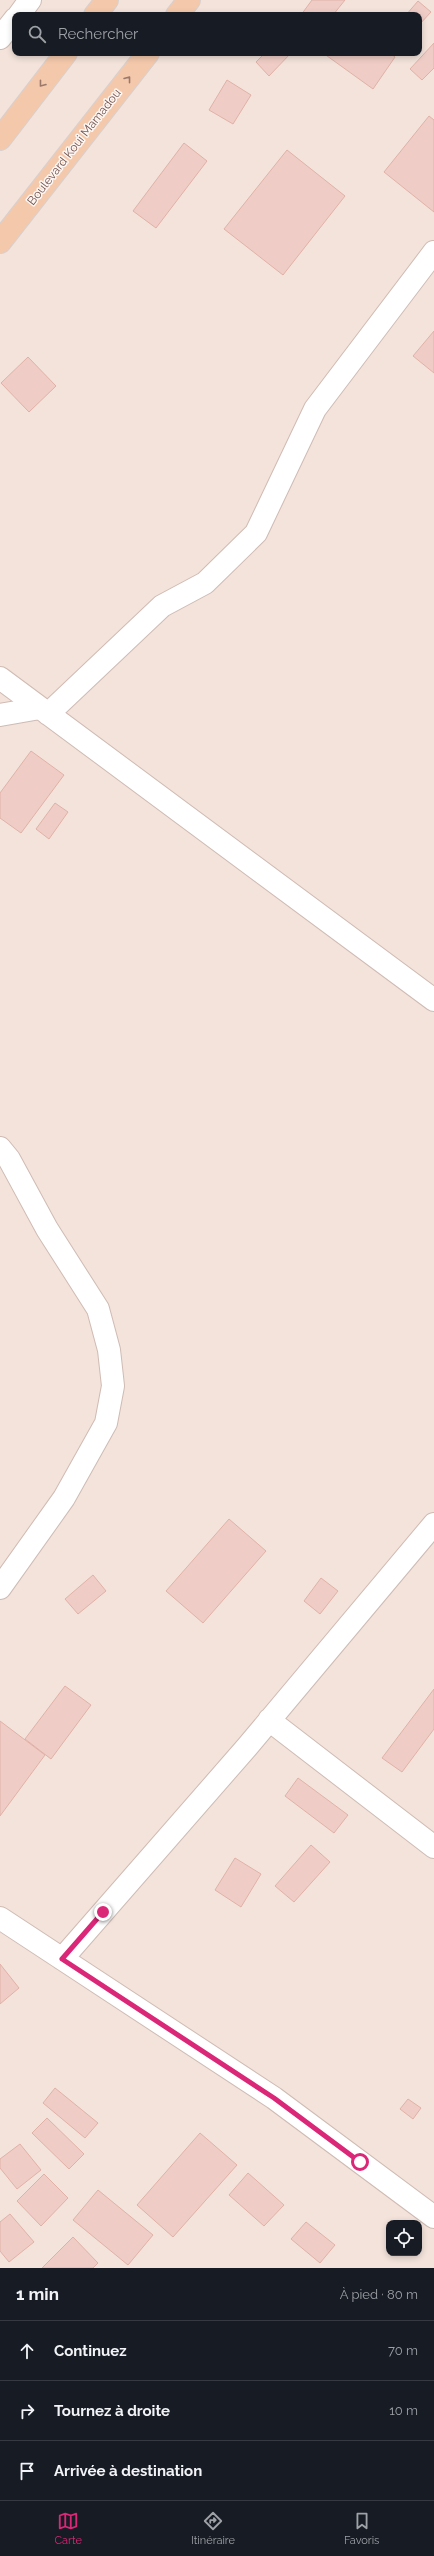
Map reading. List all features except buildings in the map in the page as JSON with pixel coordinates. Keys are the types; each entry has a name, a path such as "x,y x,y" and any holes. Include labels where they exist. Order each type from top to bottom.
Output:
{"main road":[{"path":"97,12 106,0"},
{"path":"179,12 189,0"},
{"path":"0,139 64,56"},
{"name":"Boulevard Koui Mamadou","path":"0,242 146,56"}],"street":[{"path":"20,12 30,0"},
{"path":"0,38 12,23"},
{"path":"0,715 44,711 162,606 205,583 256,533 315,410 434,252"},
{"path":"0,678 434,1000"},
{"path":"0,1148 10,1159 47,1229 98,1309 109,1350 113,1386 106,1423 64,1498 0,1588"},
{"path":"62,1959 269,1720 434,1524"},
{"path":"269,1720 434,1847"},
{"path":"0,1918 274,2098 434,2217"}],"shaded area":[{"path":"0,0 434,0 434,2268 0,2268"}],"route":[{"path":"103,1912 62,1959 274,2098 360,2162"}]}
